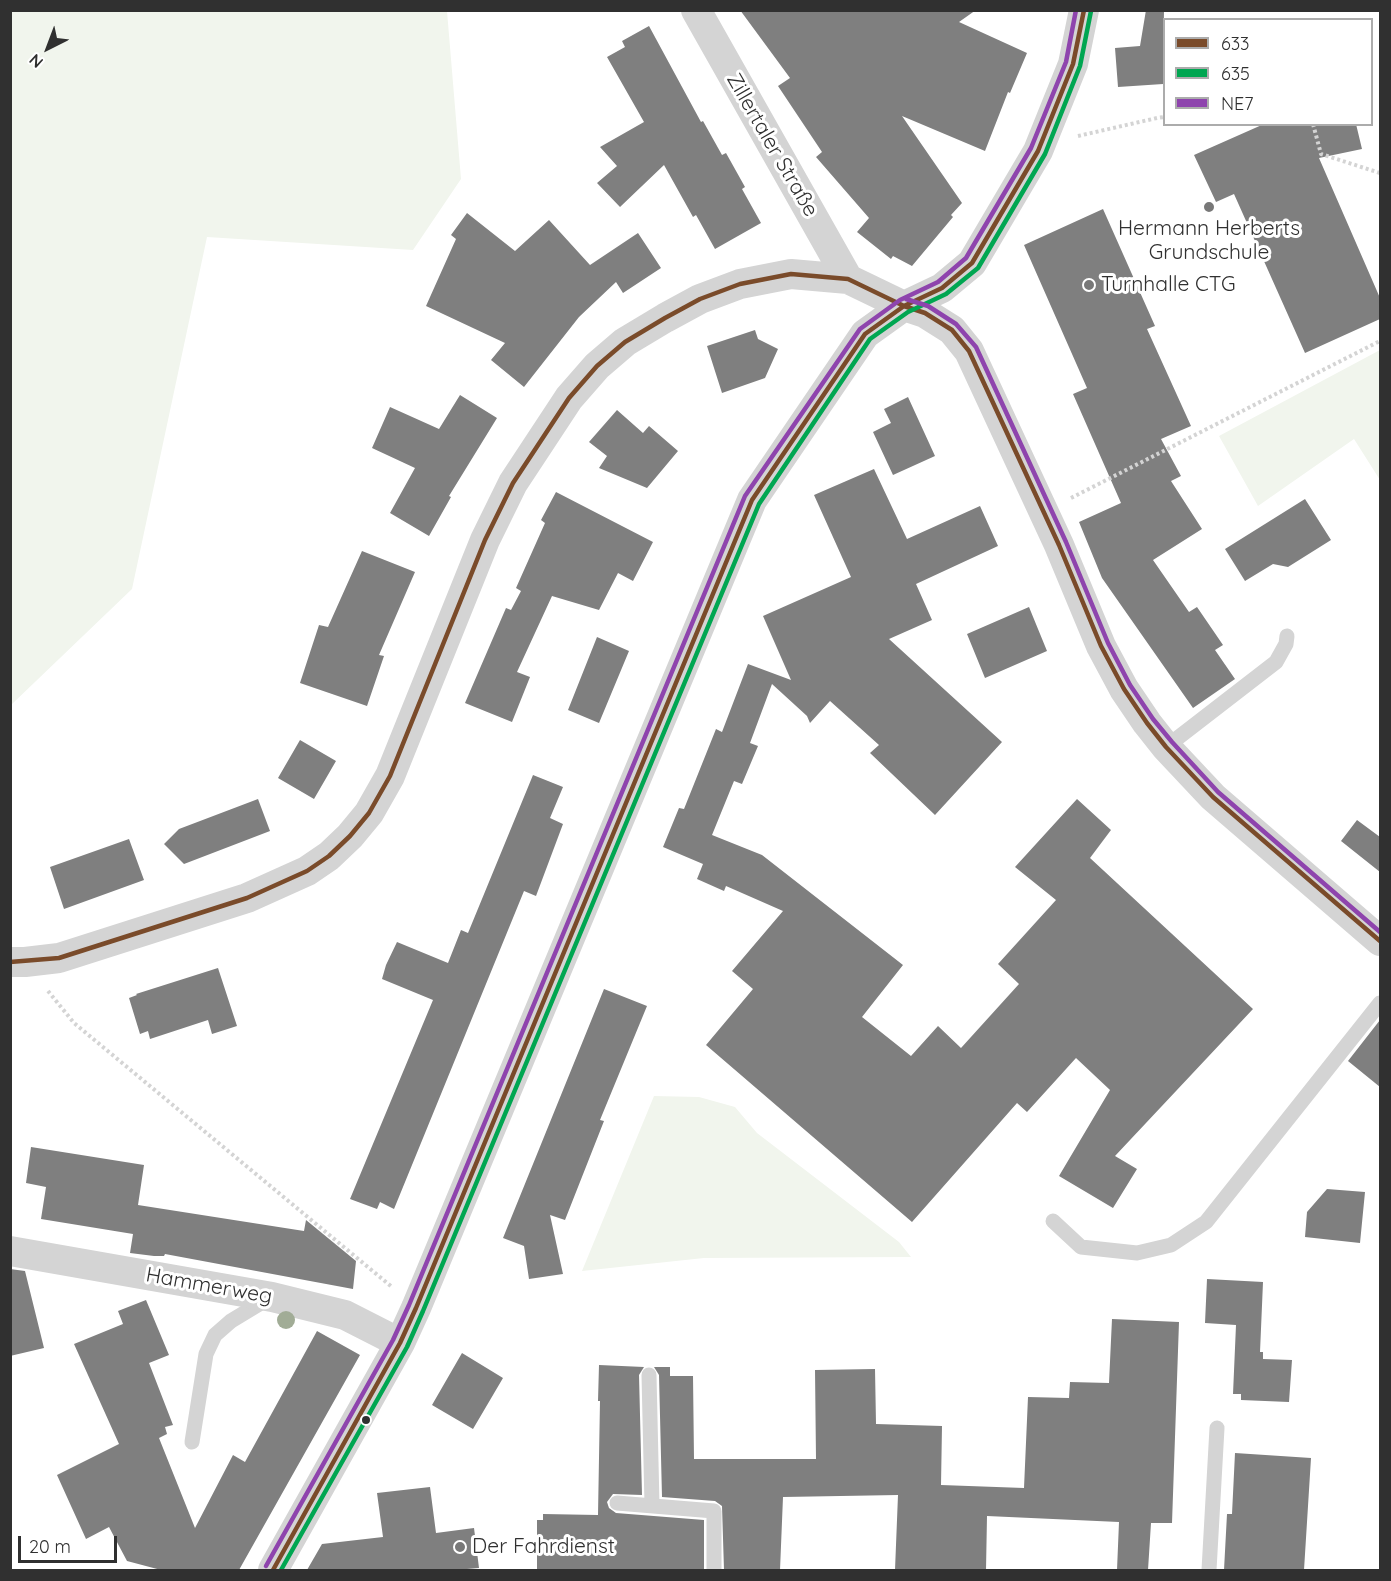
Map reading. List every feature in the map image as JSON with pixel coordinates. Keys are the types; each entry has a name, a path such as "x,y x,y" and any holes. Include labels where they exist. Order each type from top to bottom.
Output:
{"street":[{"name":"Zillertaler Straße","path":"696,10 848,279"},
{"path":"273,1570 400,1343 416,1308 752,500 865,334 904,306 942,288 972,263 1038,151 1073,64 1084,10"},
{"path":"18,962 59,958 247,898 307,871 329,856 369,813 390,776 485,540 513,483 569,398 590,374 625,342 665,318 700,299 740,284 791,274 848,279 904,306 925,313 952,330 969,351 1101,646 1124,689 1147,723 1213,797 1380,941"},
{"name":"Hammerweg","path":"10,1251 272,1297 345,1315 400,1343"}],"lane":[{"path":"1166,747 1276,662 1286,645 1287,636"},
{"path":"1053,1221 1080,1247 1137,1253 1171,1245 1206,1222 1380,1003"},
{"path":"192,1442 206,1354 215,1335 231,1321 272,1297"},
{"path":"649,1375 652,1505"},
{"path":"1209,1570 1216,1428"},
{"path":"617,1503 714,1511 714,1570"}],"path":[{"path":"1046,131 1080,136 1163,117"},
{"path":"1314,126 1321,154 1380,173"},
{"path":"1043,512 1380,341"},
{"path":"18,962 74,1023 416,1308"}],"shaded area":[{"path":"10,11 447,11 461,179 413,250 207,237 132,589 11,705"},
{"path":"1380,350 1380,480 1354,439 1258,506 1219,436"},
{"path":"654,1096 699,1097 735,1107 757,1133 899,1242 911,1257 704,1258 582,1271"}],"building":[{"path":"740,10 976,10 959,22 1027,53 1010,93 1008,92 985,151 902,116 962,203 912,266 893,256 891,259 857,232 869,218 816,157 822,152 778,86 790,78"},
{"path":"1146,10 1164,10 1163,84 1118,87 1115,48 1140,46"},
{"path":"649,26 701,122 703,121 722,155 726,153 761,223 715,249 696,215 693,217 664,165 620,207 597,183 617,166 600,147 644,122 607,57 625,47 622,41"},
{"path":"1259,126 1356,126 1362,149 1319,158 1380,298 1380,319 1305,353 1234,194 1216,202 1194,155"},
{"path":"1103,209 1155,326 1147,329 1191,426 1161,439 1181,476 1171,481 1202,529 1153,560 1189,612 1197,607 1223,645 1215,650 1235,679 1193,708 1102,578 1079,522 1121,503 1073,394 1087,388 1024,245"},
{"path":"467,213 515,251 549,220 590,265 638,233 661,268 623,293 616,282 579,317 524,387 491,360 505,343 426,306 456,239 451,235"},
{"path":"755,330 758,339 778,349 765,378 722,393 707,346"},
{"path":"460,395 497,418 449,496 451,497 429,536 390,513 415,468 372,448 390,407 439,429"},
{"path":"908,397 935,456 893,475 873,432 891,423 884,409"},
{"path":"617,410 643,433 649,426 678,451 647,488 599,468 607,456 589,442"},
{"path":"874,469 907,539 980,506 998,546 916,584 932,620 889,639 1002,742 935,815 870,753 879,745 830,701 810,723 807,716 772,684 750,743 758,746 742,784 734,781 712,835 762,855 903,965 862,1017 911,1056 938,1026 961,1048 1019,984 998,964 1056,900 1015,867 1077,799 1111,830 1090,858 1253,1009 1115,1156 1137,1169 1113,1208 1059,1176 1110,1090 1076,1058 1027,1112 1017,1103 912,1222 706,1045 753,989 732,971 783,911 726,886 724,891 697,879 703,864 663,847 679,808 684,809 716,729 722,732 748,664 791,680 763,616 851,577 814,495"},
{"path":"556,492 653,542 633,581 618,573 599,610 552,596 517,672 530,677 512,722 465,703 506,608 511,610 521,591 516,588 545,523 541,520"},
{"path":"1305,499 1331,540 1288,567 1273,564 1245,581 1225,549"},
{"path":"362,551 415,572 379,655 384,656 367,706 300,683 319,625 328,627"},
{"path":"1029,607 1047,651 985,678 967,634"},
{"path":"597,637 629,651 599,723 568,710"},
{"path":"300,740 336,761 314,799 278,778"},
{"path":"533,775 563,787 550,818 563,824 536,896 524,891 394,1209 380,1202 377,1209 350,1199 433,1000 382,979 386,965 397,942 448,963 461,930 468,933"},
{"path":"258,799 270,831 184,864 164,844 179,829"},
{"path":"1357,820 1380,837 1380,872 1341,841"},
{"path":"129,839 144,880 64,909 50,867"},
{"path":"218,968 237,1026 212,1034 208,1020 150,1039 148,1031 140,1034 129,998"},
{"path":"604,989 647,1006 600,1120 604,1121 565,1220 550,1215 563,1274 529,1279 524,1246 503,1238"},
{"path":"1380,1020 1380,1087 1348,1061"},
{"path":"31,1147 144,1165 138,1205 304,1231 306,1220 356,1261 353,1289 165,1254 154,1256 130,1253 133,1234 41,1219 46,1187 26,1183"},
{"path":"1327,1189 1365,1192 1360,1243 1305,1237 1307,1212"},
{"path":"10,1269 25,1271 44,1348 10,1356"},
{"path":"1207,1279 1263,1282 1260,1352 1263,1352 1263,1359 1292,1360 1289,1402 1241,1400 1241,1394 1233,1394 1236,1325 1205,1323"},
{"path":"146,1300 169,1355 149,1363 173,1425 165,1427 167,1434 159,1438 195,1528 233,1455 245,1462 317,1331 360,1355 239,1570 161,1570 127,1561 109,1527 86,1539 57,1475 119,1444 74,1344 123,1324 118,1311"},
{"path":"1112,1319 1179,1322 1172,1523 1151,1523 1148,1570 1117,1570 1119,1522 987,1516 986,1570 895,1570 898,1495 783,1497 780,1570 724,1570 722,1506 715,1501 662,1497 659,1375 654,1367 670,1367 670,1376 693,1376 694,1459 816,1459 815,1370 875,1369 876,1424 942,1426 941,1485 1024,1488 1028,1397 1069,1398 1070,1382 1109,1383"},
{"path":"462,1353 503,1378 473,1429 432,1405"},
{"path":"599,1365 644,1367 639,1375 642,1495 613,1494 607,1502 609,1508 616,1513 704,1520 704,1570 537,1570 537,1520 543,1520 543,1514 598,1515"},
{"path":"1235,1453 1311,1458 1304,1570 1224,1570 1227,1514 1232,1514"},
{"path":"430,1487 436,1533 474,1528 479,1568 307,1570 322,1544 383,1537 377,1493"}],"transit line":[{"name":"NE7","path":"266,1566 393,1340 409,1305 745,496 860,329 900,300 938,282 966,258 1031,148 1066,62 1076,10"},
{"name":"633","path":"273,1570 400,1343 416,1308 752,500 865,334 904,306 942,288 972,263 1038,151 1073,64 1084,10"},
{"name":"635","path":"281,1570 407,1347 759,504 870,339 908,312 946,294 978,268 1045,154 1080,66 1091,11"},
{"name":"633","path":"10,962 59,958 247,898 307,871 329,856 369,813 390,776 485,540 513,483 569,398 597,366 625,342 665,318 700,299 740,284 791,274 848,279 904,306 925,313 952,330 969,351 1059,545 1101,646 1124,689 1147,723 1213,797 1380,941"},
{"name":"NE7","path":"906,299 928,306 956,324 976,347 1066,542 1108,643 1130,685 1153,719 1218,792 1380,932"}],"place":[{"name":"Hermann Herberts Grundschule","path":"1209,207"},
{"name":"Turnhalle CTG","path":"1089,285"},
{"name":"Der Fahrdienst","path":"460,1547"}]}
